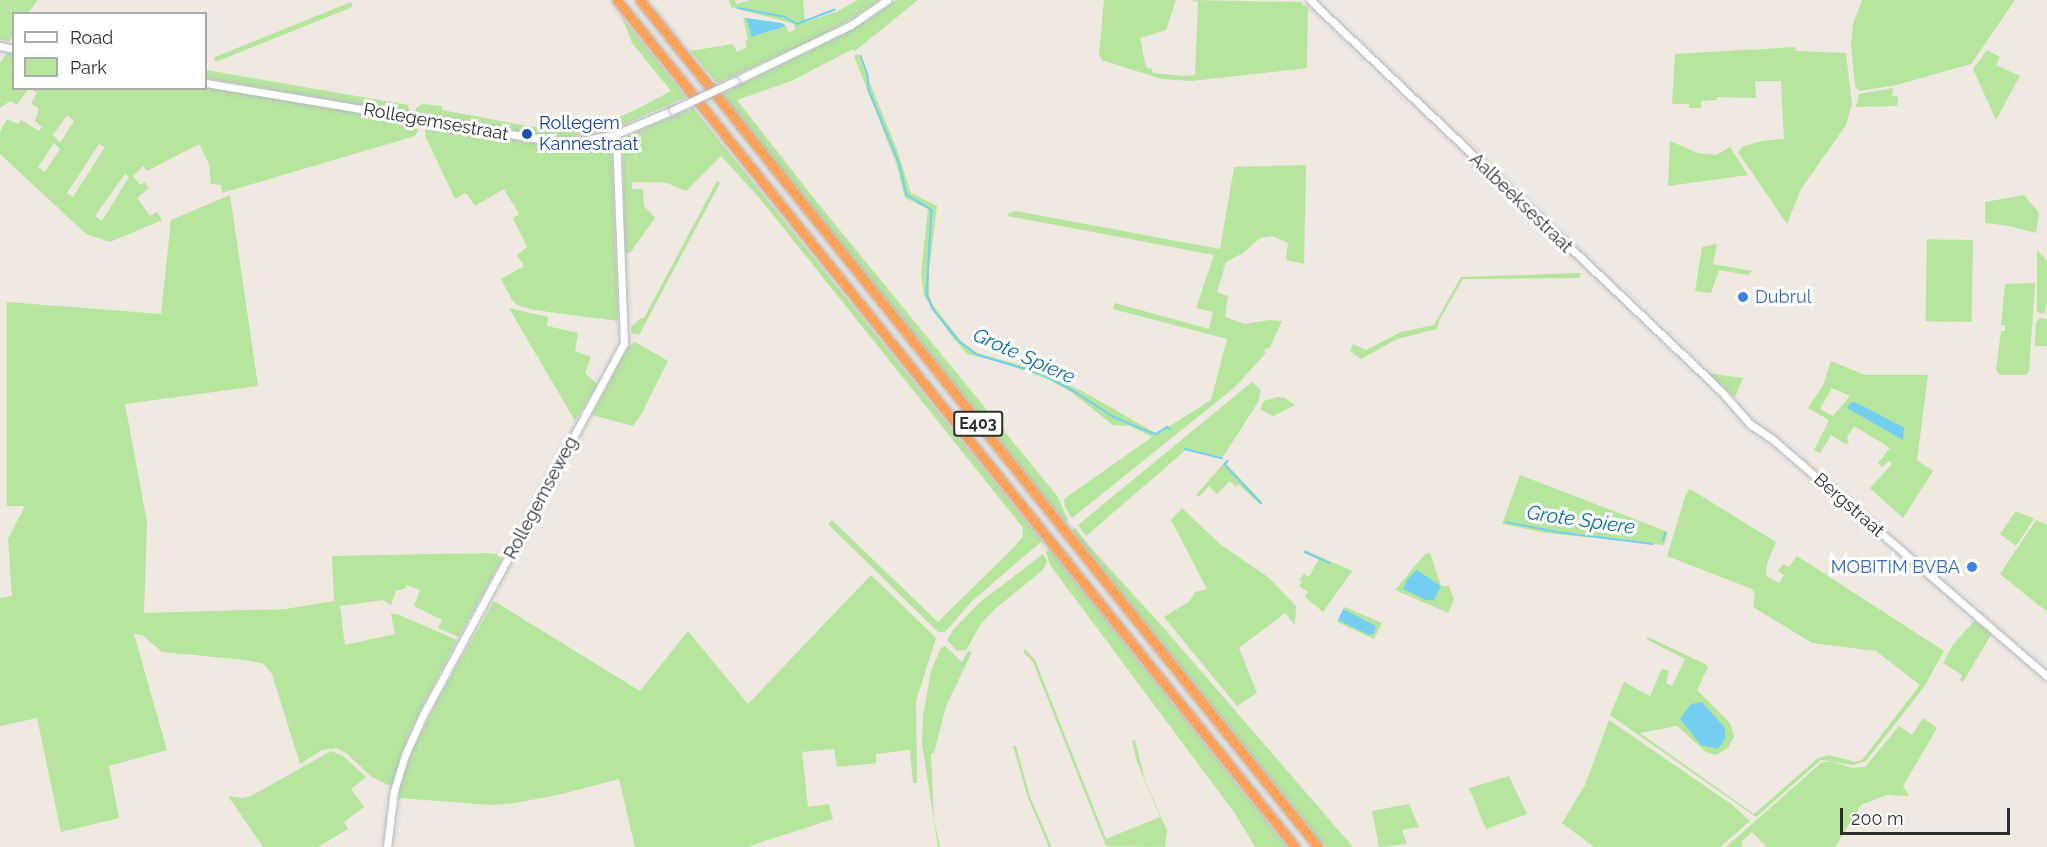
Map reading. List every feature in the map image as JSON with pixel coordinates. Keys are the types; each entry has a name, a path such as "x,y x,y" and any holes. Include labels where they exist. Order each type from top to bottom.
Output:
{"highway":[{"name":"E403","path":"618,0 1295,847"},
{"name":"E403","path":"640,0 1318,847"}],"street":[{"name":"Rollegemsestraat","path":"207,83 538,139 581,141 616,134 673,110 851,25 887,0"},
{"name":"Aalbeeksestraat","path":"1310,0 1733,405"},
{"name":"Rollegemseweg","path":"387,847 394,791 405,755 423,715 624,344 616,134"},
{"name":"Bergstraat","path":"1733,405 1750,424 1771,438 2047,676"}],"green space":[{"path":"0,0 38,0 29,12 12,12 12,36 9,41 0,40"},
{"path":"729,0 735,0 736,4 750,0 803,0 805,22 836,12 858,0 879,0 851,19 812,40 717,83 690,51 733,44 737,52 747,47 745,41 748,40 743,17 746,18 753,37 786,26 789,33 795,29 794,24 731,7"},
{"path":"896,0 918,0 855,51 853,49 791,81 737,100 812,196 1058,497 1068,521 1065,522 722,94 844,34"},
{"path":"1104,0 1176,0 1166,30 1140,38 1146,67 1152,69 1153,73 1184,76 1195,75 1198,2 1190,0 1302,2 1302,5 1308,6 1307,68 1191,81 1162,79 1102,60 1099,55"},
{"path":"1862,0 2015,0 1971,64 1896,85 1859,91 1855,86 1851,45 1853,24"},
{"path":"351,2 353,7 216,62 214,57"},
{"path":"622,17 686,97 610,131 567,137 513,131 416,113 416,108 422,104 442,106 442,110 560,132 608,122 637,109 671,91 632,43"},
{"path":"1795,47 1796,51 1846,53 1852,104 1846,125 1801,189 1787,224 1738,152 1744,146 1762,141 1784,139 1781,81 1755,81 1756,98 1717,97 1717,100 1701,101 1701,108 1689,108 1689,104 1672,104 1675,54"},
{"path":"1987,50 2000,57 1996,65 2020,76 1996,120 1973,69"},
{"path":"8,52 12,53 12,90 27,90 17,105 10,101 0,108 0,63"},
{"path":"858,54 896,147 911,193 937,206 929,270 929,295 933,305 961,341 977,353 1028,367 1082,391 1157,434 1211,400 1227,339 1113,309 1115,303 1209,329 1213,312 1196,308 1214,255 1008,216 1009,213 1016,211 1220,249 1234,167 1306,165 1304,264 1286,260 1288,243 1272,236 1260,238 1243,253 1226,262 1217,292 1228,296 1225,317 1245,324 1269,320 1282,321 1269,349 1266,348 1264,351 1266,353 1235,387 1072,518 1065,507 1064,499 1152,437 1130,426 1113,425 1071,392 1049,380 1001,362 967,354 950,334 924,296 921,273 928,209 905,198 896,163 854,56"},
{"path":"207,70 408,105 407,113 207,78"},
{"path":"207,87 413,123 418,131 415,136 222,193 221,185 211,184 209,164 199,144 147,171 143,166 133,176 140,185 145,182 149,188 137,198 150,216 157,212 162,220 110,242 86,234 0,154 0,132 7,119 18,124 21,120 39,131 42,127 35,121 39,109 31,103 37,93 32,90 207,90","holes":["67,115 74,121 60,143 53,135","54,143 60,149 45,172 38,167","99,144 105,147 73,197 67,193","125,174 129,177 102,221 95,216"]},
{"path":"1893,88 1892,96 1898,97 1897,106 1856,107 1859,94"},
{"path":"693,108 1042,541 971,602 945,632 938,632 828,524 832,520 938,622 1023,537 1023,528 761,200 721,156 686,191 667,183 632,182 632,189 643,189 644,206 655,218 630,253 625,253 623,141 629,135"},
{"path":"426,125 544,145 607,145 612,155 618,321 534,310 517,305 512,300 501,279 524,266 517,255 527,247 513,218 519,214 504,189 475,206 466,193 455,199 425,135"},
{"path":"1670,141 1698,153 1716,155 1730,147 1748,175 1668,186"},
{"path":"717,181 720,183 639,335 632,333 631,327 644,318"},
{"path":"230,195 258,386 125,404 147,522 144,613 285,609 334,601 332,556 487,553 496,554 502,559 459,637 438,628 442,620 414,606 420,590 406,585 406,588 396,591 391,605 383,600 340,606 345,645 395,634 391,614 397,614 457,640 409,733 392,785 372,777 346,753 336,748 322,750 300,764 272,674 264,664 246,660 162,652 142,635 134,634 167,750 109,766 119,818 61,832 37,718 0,726 0,598 12,596 8,539 25,506 7,506 7,302 161,314 171,220"},
{"path":"2024,195 2039,213 2036,233 1985,223 1985,202"},
{"path":"1927,239 1973,240 1972,322 1926,321"},
{"path":"1717,244 1713,264 1752,271 1748,275 1719,270 1711,293 1695,291 1702,247"},
{"path":"2037,250 2047,261 2047,304 2044,314 2037,312"},
{"path":"1581,273 1579,278 1463,279 1439,321 1437,329 1397,339 1361,359 1350,351 1353,344 1366,350 1401,332 1434,325 1461,277"},
{"path":"2035,283 2029,371 2026,375 2000,375 1996,370 2001,331 2005,331 2005,325 2001,325 2005,284"},
{"path":"509,308 548,317 547,326 578,333 575,351 591,357 585,373 597,384 575,421"},
{"path":"2040,318 2047,319 2047,346 2035,346 2036,323"},
{"path":"635,342 668,361 642,413 633,426 592,415 629,346"},
{"path":"1831,361 1865,375 1928,375 1917,460 1933,471 1903,518 1870,488 1892,464 1889,461 1882,467 1878,463 1890,448 1854,426 1847,437 1849,443 1845,444 1831,435 1820,453 1814,450 1829,420 1808,408 1823,385","holes":["1832,388 1850,396 1833,416 1820,409"]},
{"path":"1706,373 1743,378 1735,397 1721,384"},
{"path":"1252,382 1261,390 1258,402 1223,457 1187,449 1086,536 1078,525"},
{"path":"1277,397 1285,398 1295,405 1273,416 1260,409 1264,401"},
{"path":"1225,462 1263,503 1261,505 1238,484 1236,487 1230,481 1217,494 1209,486 1199,497 1196,495"},
{"path":"1520,475 1668,532 1664,545 1546,533 1502,524"},
{"path":"1690,489 1776,542 1767,564 1766,576 1779,583 1784,575 1778,571 1783,564 1789,567 1797,556 1944,651 1924,687 1866,761 1853,765 1821,760 1756,817 1610,715 1624,682 1650,696 1662,669 1669,671 1666,683 1672,686 1685,659 1648,640 1646,636 1707,665 1697,690 1730,723 1734,737 1728,748 1716,755 1706,752 1677,726 1640,733 1754,814 1818,758 1829,755 1855,762 1862,760 1920,685 1876,651 1812,643 1753,607 1755,594 1752,589 1667,556 1686,494"},
{"path":"1182,508 1221,545 1268,577 1296,606 1295,625 1285,613 1239,648 1257,693 1237,706 1164,617 1190,601 1195,592 1207,589 1171,520"},
{"path":"2016,511 2034,519 2016,546 2000,534"},
{"path":"2036,520 2047,525 2047,612 2000,574"},
{"path":"1075,528 1353,847 1326,847 1076,536 1072,530"},
{"path":"1049,549 1287,847 1255,847 1234,812 1050,565 1046,552"},
{"path":"1305,550 1352,571 1323,612 1305,597 1308,592 1299,586 1302,582 1299,580 1304,574 1309,577 1319,559 1303,552"},
{"path":"1430,553 1441,586 1449,586 1454,600 1448,613 1395,590 1425,554"},
{"path":"1043,554 1047,561 1043,570 995,609 981,624 966,650 957,651 947,640 954,629 979,603"},
{"path":"871,575 936,638 916,701 917,783 913,783 910,750 876,754 876,763 837,767 834,749 802,752 808,807 829,804 833,819 747,847 635,847 619,779 516,803 492,805 399,798 400,783 413,749 494,601 640,691 688,631 748,704"},
{"path":"1345,607 1382,623 1374,639 1337,622 1338,620 1371,635 1376,626 1349,614 1343,609"},
{"path":"1974,621 1992,633 1963,682 1960,680 1962,675 1943,663 1952,646"},
{"path":"945,646 962,662 968,651 972,652 946,706 934,753 931,754 934,819 940,847 938,847 922,744 923,716 931,671 941,648"},
{"path":"1025,649 1035,660 1106,839 1160,817 1137,762 1132,741 1135,740 1145,780 1167,831 1165,847 1106,846 1033,662 1023,652"},
{"path":"1923,718 1937,728 1903,786 1909,796 1887,795 1861,805 1835,847 1767,847 1752,832 1741,842 1743,847 1726,847 1821,763 1830,761 1852,768 1865,767 1899,726 1912,735"},
{"path":"1609,720 1731,804 1750,821 1720,847 1594,847 1562,823 1585,785"},
{"path":"1013,746 1016,746 1030,797 1052,847 1049,847 1028,798"},
{"path":"331,751 343,756 366,777 351,789 364,807 344,822 348,829 318,847 263,847 228,796 243,798 251,796"},
{"path":"1509,776 1527,814 1486,829 1469,788"},
{"path":"1409,804 1419,827 1402,830 1407,844 1379,847 1372,811"}],"water":[{"path":"746,18 782,23 786,26 752,37"},
{"path":"1855,402 1904,428 1903,440 1847,408 1850,403"},
{"path":"1417,570 1441,586 1434,600 1426,600 1403,589 1408,578"},
{"path":"1343,609 1376,626 1374,634 1369,635 1338,620"},
{"path":"1702,702 1725,728 1725,739 1718,749 1701,745 1680,719 1691,704"}],"waterway":[{"name":"Grote Spiere","path":"738,8 785,17 797,24 834,10"},
{"name":"Grote Spiere","path":"861,56 868,75 869,90 900,165 907,195 932,210 927,294 933,309 960,342 978,355 1039,373 1069,388 1114,417 1142,429 1156,434 1167,427 1170,429"},
{"name":"Grote Spiere","path":"1185,449 1222,458"},
{"name":"Grote Spiere","path":"1228,461 1225,465 1261,503"},
{"name":"Grote Spiere","path":"1506,522 1557,532 1652,544"},
{"name":"Grote Spiere","path":"1663,541 1665,533"},
{"name":"Grote Spiere","path":"1305,552 1330,563"}],"place":[{"name":"Rollegem Kannestraat","path":"527,134"},
{"name":"Dubrul","path":"1743,297"},
{"name":"MOBITIM BVBA","path":"1972,567"}]}
